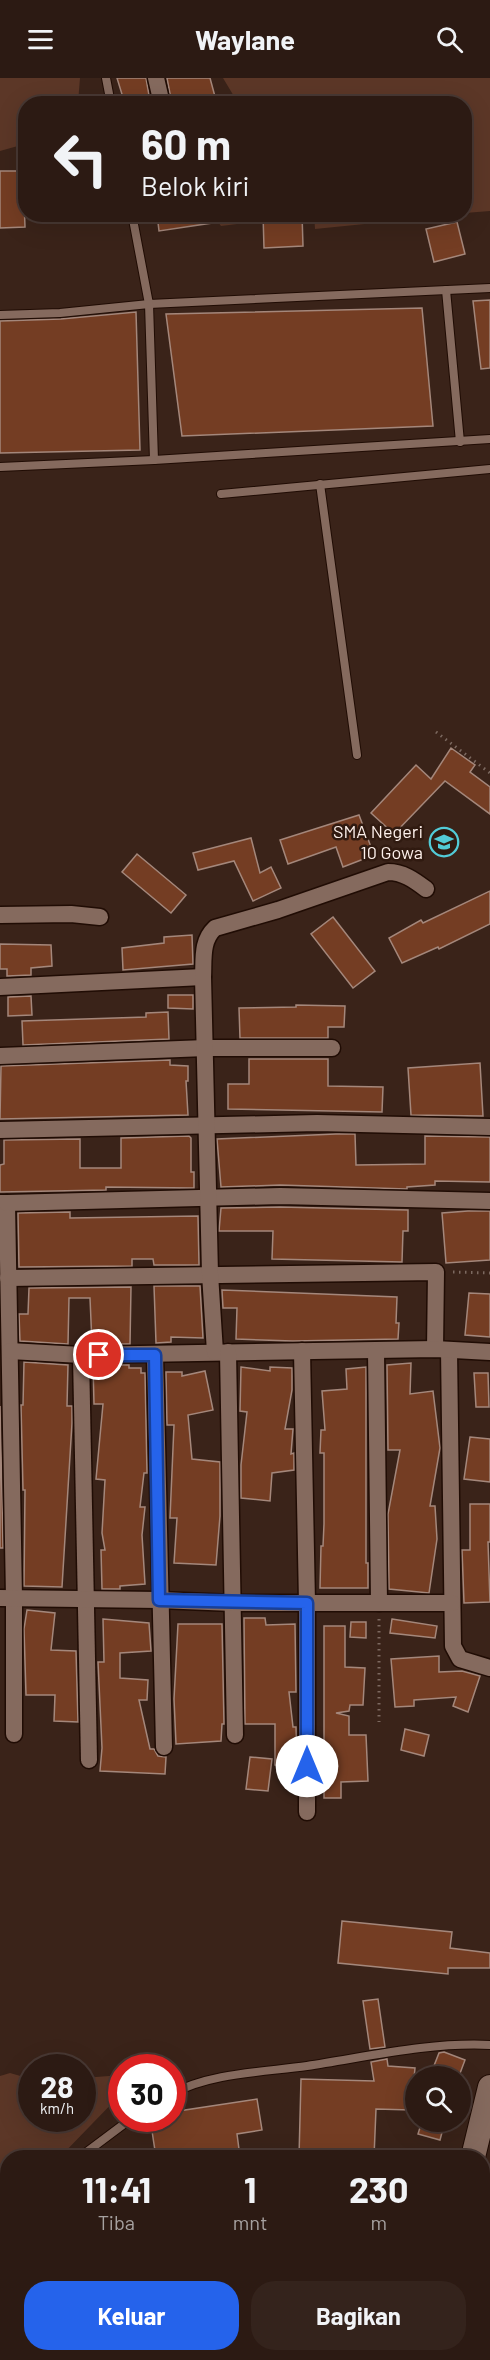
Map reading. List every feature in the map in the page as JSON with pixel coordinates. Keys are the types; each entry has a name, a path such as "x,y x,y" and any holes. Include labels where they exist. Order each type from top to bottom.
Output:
{"street":[{"path":"156,78 160,96"},
{"path":"235,1735 233,1603 222,1352 210,1274 204,944 208,934 215,928 278,910 388,872 405,875 426,889"},
{"path":"0,915 71,914 100,917"},
{"path":"0,987 203,977"},
{"path":"0,1056 206,1048 332,1048"},
{"path":"0,1130 317,1123 490,1127"},
{"path":"14,1734 7,1598 10,1351 4,1203 280,1196 490,1201"},
{"path":"8,1278 436,1272 442,1350 453,1646 458,1658 490,1668"},
{"path":"10,1351 81,1355 302,1351 490,1352"},
{"path":"302,1351 307,1603 307,1812"},
{"path":"376,1351 379,1603"},
{"path":"81,1355 89,1760"},
{"path":"155,1355 164,1747"},
{"path":"7,1598 233,1603 452,1603"},
{"path":"475,2150 490,2087"}],"lane":[{"path":"106,78 109,96"},
{"path":"134,222 149,304 154,460"},
{"path":"0,315 60,313 149,304 490,288"},
{"path":"446,290 460,442"},
{"path":"0,467 490,439"},
{"path":"221,494 490,469"},
{"path":"320,484 357,755"},
{"path":"186,2087 229,2077 403,2050 469,2044 490,2045"},
{"path":"89,2150 113,2132"}],"path":[{"path":"436,732 490,772"},
{"path":"436,1272 490,1273"},
{"path":"379,1603 379,1722"}],"shaded area":[{"path":"0,78 80,78 79,96 18,96 18,146 0,151"},
{"path":"223,78 490,78 490,211 472,212 472,96 234,96"},
{"path":"218,222 253,222 221,226"},
{"path":"315,222 384,222 315,229"},
{"path":"10,2073 18,2075 18,2132 84,2132 67,2150 0,2150 0,2076"},
{"path":"108,2076 108,2107 96,2120 96,2077"}],"building":[{"path":"117,78 146,78 149,96 123,96"},
{"path":"167,78 210,78 215,96 170,96"},
{"path":"0,171 18,171 18,222 25,222 25,227 0,228"},
{"path":"158,222 212,222 212,223 159,231"},
{"path":"263,222 302,222 303,246 264,248"},
{"path":"457,222 465,254 434,262 426,229"},
{"path":"490,300 490,368 481,369 473,301"},
{"path":"422,308 433,426 182,436 166,314"},
{"path":"136,312 140,450 0,453 0,321 61,319"},
{"path":"451,748 475,765 470,772 490,787 490,814 445,781 394,834 371,813 416,765 431,779"},
{"path":"359,815 374,855 343,867 336,847 288,864 280,840"},
{"path":"251,838 260,873 271,867 281,888 253,901 234,861 198,870 193,853"},
{"path":"137,854 186,895 171,913 122,872"},
{"path":"490,891 490,924 439,949 438,947 402,963 389,938 421,920 423,923"},
{"path":"333,917 375,971 353,988 311,934"},
{"path":"192,935 193,964 123,970 122,948 164,943 164,937"},
{"path":"0,944 51,945 52,966 31,968 31,975 7,976 7,969 0,969"},
{"path":"168,995 193,995 193,1009 168,1008"},
{"path":"31,996 32,1015 8,1016 8,997"},
{"path":"296,1005 345,1006 344,1027 328,1027 328,1038 240,1038 239,1008 296,1007"},
{"path":"168,1012 169,1039 23,1045 22,1021 146,1017 146,1013"},
{"path":"249,1059 328,1059 328,1086 383,1087 382,1112 228,1109 228,1084 249,1084"},
{"path":"170,1060 170,1065 188,1066 188,1081 186,1081 188,1115 0,1119 1,1066"},
{"path":"480,1063 483,1116 411,1115 408,1068"},
{"path":"355,1134 356,1165 425,1164 425,1136 490,1137 490,1182 435,1181 435,1185 407,1187 407,1189 280,1185 221,1187 217,1139"},
{"path":"189,1136 194,1188 106,1187 106,1190 0,1192 0,1165 4,1164 4,1140 80,1139 80,1168 121,1168 121,1138"},
{"path":"221,1208 408,1210 408,1231 403,1231 402,1262 272,1259 273,1231 219,1231"},
{"path":"490,1211 490,1260 446,1263 442,1213"},
{"path":"70,1212 70,1218 198,1216 199,1265 154,1265 153,1259 132,1259 132,1266 19,1267 18,1213"},
{"path":"154,1286 200,1286 203,1338 171,1337 171,1342 156,1343"},
{"path":"131,1287 130,1344 92,1344 90,1298 69,1298 68,1344 20,1341 19,1314 28,1314 29,1288"},
{"path":"222,1290 397,1297 398,1339 293,1341 236,1339 237,1308 223,1308"},
{"path":"469,1293 490,1294 490,1337 465,1335"},
{"path":"24,1362 68,1365 67,1406 72,1406 72,1423 62,1587 24,1586 25,1490 23,1490 21,1405 23,1405"},
{"path":"411,1363 410,1394 433,1391 440,1448 430,1506 435,1506 437,1539 429,1593 389,1589 388,1514 400,1450 388,1450 387,1365"},
{"path":"93,1365 129,1365 129,1368 141,1368 141,1373 145,1373 147,1473 144,1473 140,1507 145,1507 142,1535 145,1584 120,1586 120,1589 102,1589 101,1550 105,1550 102,1533 105,1480 96,1479 103,1404 94,1404"},
{"path":"241,1367 270,1371 270,1367 292,1368 292,1390 285,1429 293,1429 291,1454 294,1453 294,1470 272,1473 270,1501 241,1498 241,1465 247,1412 240,1411"},
{"path":"366,1367 368,1588 320,1588 324,1524 324,1453 320,1453 321,1430 325,1430 322,1391 347,1389 346,1369"},
{"path":"205,1371 213,1410 188,1415 192,1459 220,1462 220,1516 216,1565 174,1563 177,1518 170,1518 174,1425 167,1425 166,1372 182,1372 182,1376"},
{"path":"474,1373 488,1373 489,1407 476,1407"},
{"path":"0,1406 3,1548 0,1548"},
{"path":"470,1437 490,1439 490,1482 464,1479"},
{"path":"470,1504 490,1504 490,1542 488,1542 490,1602 464,1603 462,1550 470,1550"},
{"path":"27,1610 55,1613 51,1650 76,1651 78,1722 54,1721 55,1695 26,1695 24,1629"},
{"path":"244,1618 265,1618 266,1625 295,1624 296,1692 289,1692 293,1727 296,1727 297,1765 275,1765 275,1724 245,1724"},
{"path":"103,1619 149,1623 151,1651 120,1653 120,1678 148,1680 147,1700 139,1700 150,1749 154,1749 158,1756 166,1757 165,1774 100,1771 102,1748 98,1662 104,1662"},
{"path":"392,1619 437,1626 435,1638 390,1633"},
{"path":"351,1622 366,1622 366,1638 350,1637"},
{"path":"178,1624 222,1624 224,1724 222,1724 221,1741 176,1744 174,1699"},
{"path":"324,1626 345,1626 345,1667 365,1668 363,1705 350,1705 349,1711 336,1713 349,1716 349,1735 366,1735 368,1781 341,1782 341,1798 324,1798 324,1767 318,1767 318,1744 324,1743"},
{"path":"439,1656 439,1672 462,1671 480,1676 468,1712 453,1706 456,1697 414,1700 414,1706 395,1707 391,1659"},
{"path":"405,1729 429,1735 424,1756 401,1750"},
{"path":"250,1757 272,1759 268,1791 246,1789"},
{"path":"342,1921 452,1932 450,1948 490,1953 490,1968 448,1968 448,1974 338,1963"},
{"path":"378,1999 385,2047 370,2049 363,2001"},
{"path":"444,2052 465,2060 463,2066 434,2066 439,2053"},
{"path":"387,2059 388,2066 405,2067 405,2110 376,2109 374,2150 299,2150 301,2079 374,2081 371,2062"},
{"path":"257,2099 262,2130 237,2134 239,2150 155,2150 152,2132 186,2132 186,2110"},
{"path":"419,2132 442,2132 440,2140 418,2134"}],"place":[{"name":"SMA Negeri 10 Gowa","path":"444,842"}],"route":[{"path":"99,1355 155,1355 159,1600 307,1603 307,1766"}]}
